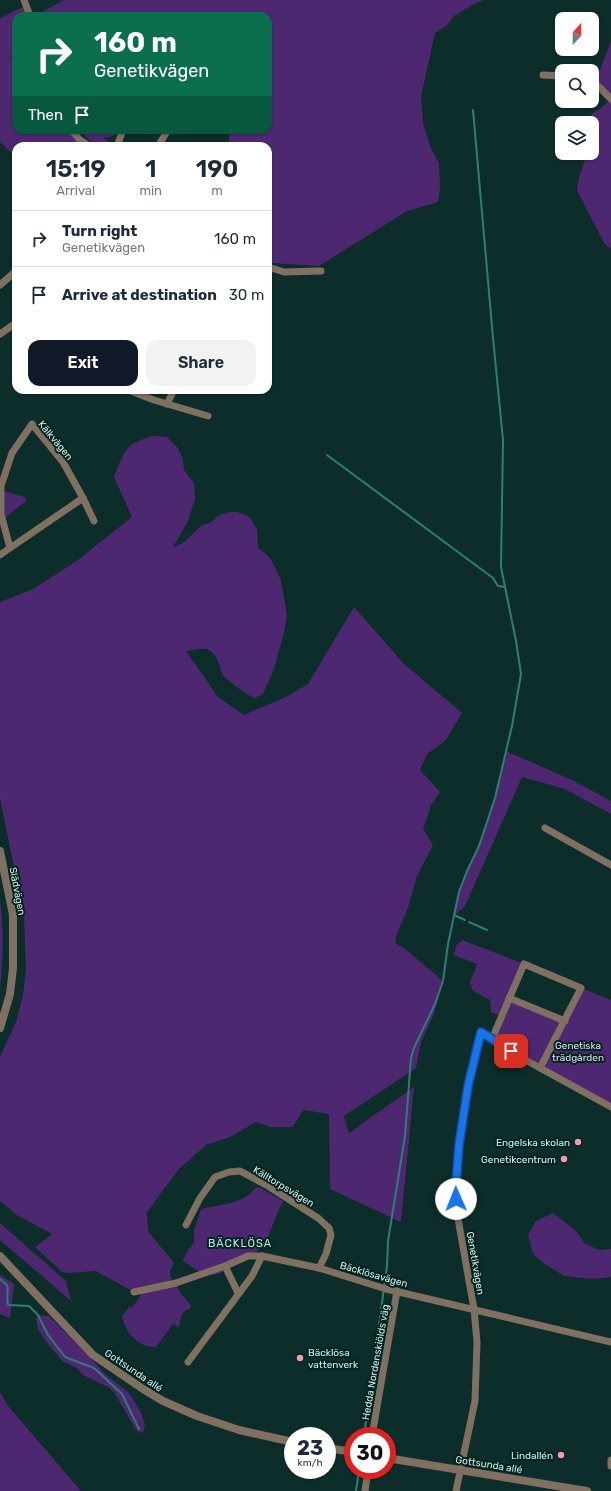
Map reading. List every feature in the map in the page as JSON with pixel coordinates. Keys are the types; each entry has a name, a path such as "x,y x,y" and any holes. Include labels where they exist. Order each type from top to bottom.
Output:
{"street":[{"path":"24,0 28,12"},
{"path":"543,75 555,76"},
{"path":"599,86 611,99"},
{"path":"75,134 83,142"},
{"path":"272,268 284,272 321,272"},
{"path":"0,285 12,274"},
{"path":"0,334 12,326"},
{"path":"139,394 208,416"},
{"path":"167,404 172,394"},
{"name":"Kälkvägen","path":"10,548 1,514 1,486 12,453 32,424 63,462 94,521"},
{"path":"0,555 83,498"},
{"path":"545,828 611,865"},
{"name":"Slädvägen","path":"0,852 13,915 13,968 10,994 0,1028"},
{"path":"540,1068 581,988 524,964 492,1039 540,1068 611,1107"},
{"path":"509,998 565,1021"},
{"name":"Genetikvägen","path":"456,1491 475,1402 477,1342 474,1310 457,1213 456,1184 459,1145 468,1086 481,1032 492,1039"},
{"name":"Källtorpsvägen","path":"186,1225 200,1198 215,1177 229,1172 240,1172 268,1186 318,1218 330,1228 331,1235 326,1254 319,1268"},
{"name":"Gottsunda allé","path":"0,1256 93,1355 143,1389 163,1401 197,1416 239,1430 284,1440"},
{"name":"Bäcklösavägen","path":"134,1292 176,1282 225,1266 248,1256 262,1256 319,1268 384,1288 611,1342"},
{"path":"188,1362 252,1276 262,1256"},
{"path":"225,1266 238,1293"},
{"name":"Hedda Nordenskiölds väg","path":"374,1427 397,1291"},
{"name":"Gottsunda allé","path":"396,1459 587,1491"},
{"path":"611,1460 611,1466"},
{"path":"365,1491 367,1479"}],"green space":[{"path":"64,0 484,0 454,16 446,26 435,33 421,96 423,123 431,149 439,163 440,188 438,202 407,211 319,266 272,262 272,142 229,142 229,134 272,134 272,12 42,12"},
{"path":"27,5 31,12 12,12"},
{"path":"12,12 12,58 8,55 12,58 12,134 70,134 78,142 12,142 12,153 0,142 0,18"},
{"path":"611,41 611,99 599,87 599,72"},
{"path":"611,99 611,249 604,243 577,190 585,160 599,160 599,116 591,116 591,114"},
{"path":"83,134 117,134 103,138 109,142 92,142"},
{"path":"152,436 167,437 178,448 183,460 184,470 194,483 195,499 188,521 173,547 183,543 202,525 210,523 219,515 237,512 250,517 257,530 258,548 270,558 281,580 287,616 274,669 263,694 255,698 223,676 218,660 210,651 204,649 186,651 218,697 244,715 286,697 308,684 354,607 404,664 462,713 445,741 427,754 420,770 440,792 431,805 423,829 433,845 417,876 408,908 397,933 395,943 405,949 443,981 434,1014 421,1042 416,1068 344,1116 349,1133 414,1087 401,1222 330,1189 329,1114 303,1110 293,1127 270,1127 256,1122 230,1137 206,1145 179,1169 147,1212 148,1231 174,1263 170,1271 171,1282 176,1283 181,1294 191,1305 190,1309 183,1313 179,1327 173,1324 156,1347 149,1347 133,1338 126,1328 122,1316 130,1306 133,1307 143,1291 134,1292 96,1271 69,1273 62,1272 35,1247 52,1234 17,1215 0,1201 0,1057 16,1022 23,995 26,969 24,916 0,798 0,602 33,589 78,560 132,517 114,477 126,450 142,439"},
{"path":"4,491 25,497 26,501 5,518"},
{"path":"506,751 574,781 611,801 611,814 565,789 522,777 465,906 454,916 459,892 479,846 495,798"},
{"path":"0,899 3,944 0,990"},
{"name":"Genetiska trädgården","path":"462,940 524,964 509,998 565,1021 581,988 611,1000 611,1107 492,1039 501,1016 491,1012 490,1000 472,990 470,982 477,964 454,955 456,946"},
{"path":"259,1187 283,1201 262,1247 249,1258 223,1272 216,1274 207,1275 196,1270 183,1261 186,1253 194,1242 194,1231 201,1209 238,1201 255,1188"},
{"path":"553,1213 575,1230 585,1244 600,1250 611,1249 611,1277 592,1279 564,1276 545,1264 533,1254 528,1235 536,1221"},
{"path":"0,1223 66,1281 71,1301 0,1240"},
{"path":"0,1275 14,1284 10,1318 0,1314"},
{"path":"38,1315 49,1316 104,1373 130,1394 141,1413 145,1424 144,1431 142,1433 136,1430 114,1392 108,1387 83,1375 77,1368 62,1361 38,1329 36,1319"},
{"path":"0,1392 8,1406 81,1491 0,1491"}],"waterway":[{"path":"365,1427 387,1266 388,1241 405,1136 411,1058 414,1048 435,1004 443,981 448,944 459,892 479,846 495,798 512,726 521,674 501,567 503,440 473,110"},
{"path":"327,455 493,578 498,586 505,587"},
{"path":"454,915 465,920"},
{"path":"469,922 487,930"},
{"path":"0,1279 7,1285 8,1305 29,1306 38,1315 48,1335 65,1357 94,1368 122,1394 139,1429"},
{"path":"356,1491 358,1479"}],"place":[{"name":"Engelska skolan","path":"578,1142"},
{"name":"Genetikcentrum","path":"564,1159"},
{"name":"Bäcklösa vattenverk","path":"300,1358"},
{"name":"Lindallén","path":"561,1455"}],"district":[{"name":"BÄCKLÖSA","path":"240,1243"}],"route":[{"path":"456,1199 459,1145 468,1086 481,1032 511,1051"}]}
